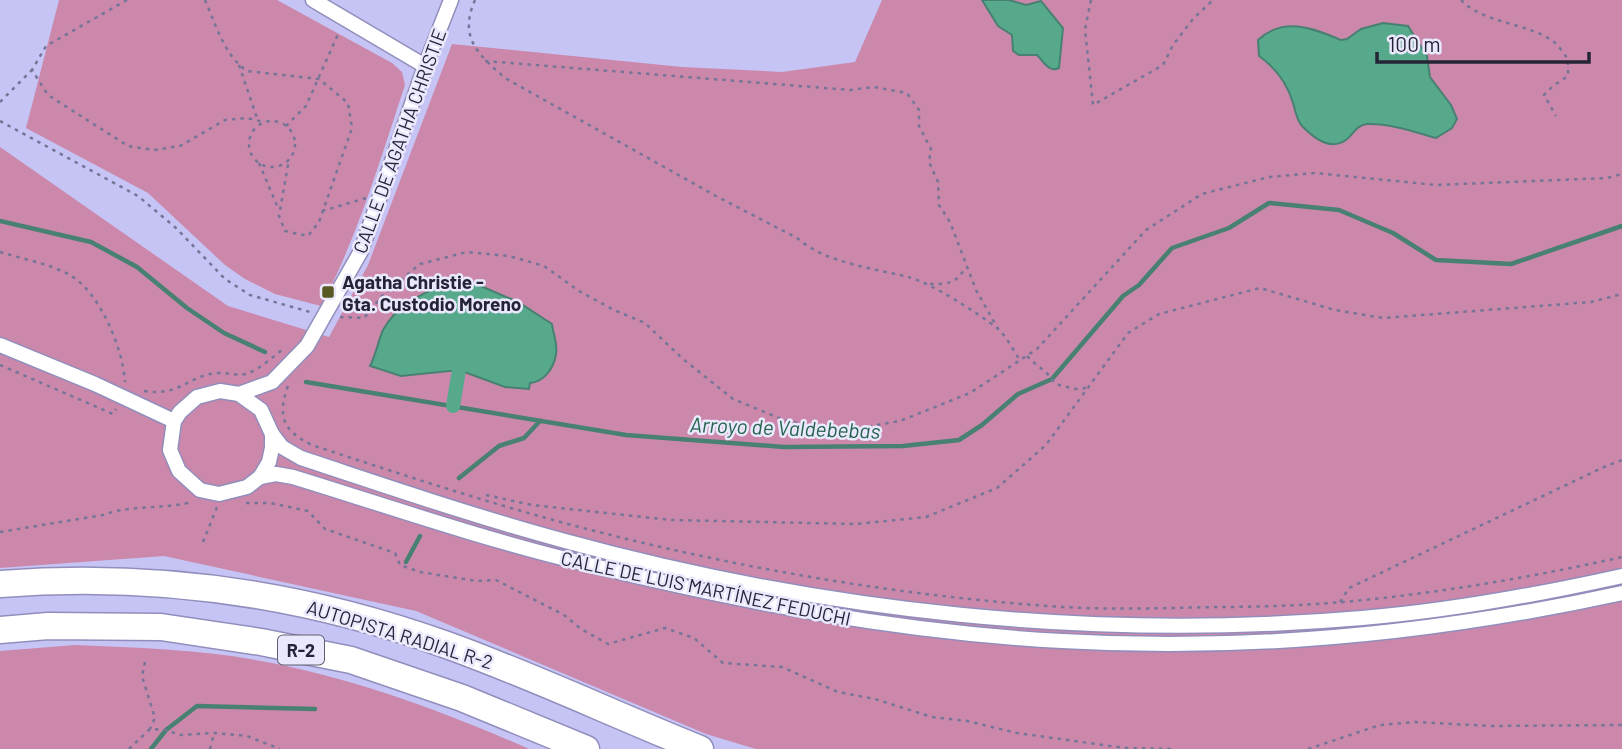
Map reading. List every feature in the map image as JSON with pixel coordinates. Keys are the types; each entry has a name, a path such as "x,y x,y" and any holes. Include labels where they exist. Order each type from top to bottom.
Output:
{"highway":[{"name":"AUTOPISTA RADIAL R-2","path":"0,584 132,582 221,588 346,613 443,643 542,681 700,749"},
{"name":"AUTOPISTA RADIAL R-2","path":"0,630 48,626 161,627 261,642 351,660 462,698 586,749"}],"street":[{"path":"313,0 425,66"},
{"name":"CALLE DE AGATHA CHRISTIE","path":"239,394 272,382 307,346 361,251 425,66 451,0"},
{"path":"0,345 95,384 174,421"},
{"path":"270,427 254,403 239,394 220,391 197,397 180,412 174,421 170,450 178,471 200,490 219,494 247,487 260,477 269,462 272,448 270,427 267,399 272,382"},
{"name":"CALLE DE LUIS MARTÍNEZ FEDUCHI","path":"270,427 282,447 301,458 567,542 762,586 863,604 951,615 1077,625 1290,623 1364,618 1464,606 1622,576"},
{"name":"CALLE DE LUIS MARTÍNEZ FEDUCHI","path":"260,477 276,474 293,477 562,558 759,603 860,621 1063,641 1266,641 1366,635 1547,610 1622,593"}],"path":[{"path":"0,102 32,70 46,46 127,0"},
{"path":"205,0 229,54 247,71 319,79 348,103 352,128 319,222 308,236 285,231 280,211 259,162 251,153 250,138 264,122"},
{"path":"475,0 469,27 470,40 485,61 505,78 797,238 809,248 862,267 927,283 945,284 959,278 966,266"},
{"path":"1091,0 1085,29 1093,105 1163,65 1173,45 1193,19 1213,0"},
{"path":"1461,0 1488,17 1514,24 1554,42 1568,59 1568,75 1544,95 1556,116"},
{"path":"286,126 306,106 344,19"},
{"path":"485,61 850,90 874,88 908,93 919,110 919,126 931,149 929,162 937,182 939,205 950,222 976,290 1020,360"},
{"path":"239,65 258,121"},
{"path":"32,70 48,95 128,146 154,150 180,146 225,120 247,118 279,122 286,126 294,138 295,146 289,159 280,211"},
{"path":"0,121 138,195 176,228 225,279 250,295 322,316 364,318 382,296 420,264 467,252 509,256 544,266 579,291 645,323 683,359 733,399 784,420 837,432 900,421 970,393 1027,356 1037,349 1146,230 1202,194 1269,177 1315,173 1436,185 1607,178 1622,174"},
{"path":"259,162 268,167 276,167 289,159"},
{"path":"322,211 380,193"},
{"path":"0,252 71,275 89,292 113,333 124,365 126,386"},
{"path":"927,283 999,330"},
{"path":"486,495 532,505 671,520 856,524 926,517 997,488 1046,445 1128,333 1159,314 1260,288 1335,310 1383,318 1591,302 1622,294"},
{"path":"141,390 160,394 202,376 250,373 283,349 290,355"},
{"path":"1027,356 1035,365 1047,371 1055,384 1075,389 1088,388"},
{"path":"0,365 113,414 117,405"},
{"path":"289,383 282,403 283,417 296,438 312,445 484,501 571,525 766,569 865,586 1065,607 1187,608 1340,602 1514,580 1622,557"},
{"path":"334,457 458,498"},
{"path":"1340,602 1349,588 1622,460"},
{"path":"0,532 103,515 116,510 152,506 173,507 188,503 200,490"},
{"path":"203,542 218,505 219,494"},
{"path":"240,503 270,503 308,512 325,529 395,553 400,565 419,572 476,581 496,580 564,615 590,635 608,644 665,628 694,638 723,663 782,667 838,692 876,699 932,717 1017,733 1125,748 1175,749"},
{"path":"129,749 150,729 155,718 142,676 145,662"},
{"path":"1308,749 1380,726 1415,722 1491,726 1622,725"},
{"path":"150,729 166,730 180,735 214,733 247,736 280,749"},
{"path":"210,749 214,733"}],"shaded area":[{"path":"59,0 277,0 392,63 402,72 405,85 377,169 346,252 321,306 275,294 245,279 225,265 148,193 26,128"},
{"path":"882,0 1622,0 1622,749 756,749 706,734 416,611 164,556 0,568 0,147 228,306 329,337 368,265 452,44 682,67 782,72 855,62"},
{"path":"982,0 1009,0 1026,5 1041,1 1063,28 1059,68 1049,68 1037,55 1019,55 1013,51 1012,35 998,26"},
{"path":"1383,23 1408,26 1427,56 1430,77 1451,105 1457,119 1452,128 1436,138 1393,126 1367,124 1360,126 1340,143 1328,144 1317,139 1299,122 1291,95 1280,76 1259,56 1258,40 1278,28 1298,26 1341,40 1361,29"},
{"path":"460,277 518,302 552,324 555,359 548,373 540,380 530,383 529,389 505,387 459,370 401,376 370,366 383,330 398,311 417,297"},
{"path":"75,645 215,654 295,668 397,697 529,749 0,749 0,651"}],"waterway":[{"name":"Arroyo de Valdebebas","path":"306,382 626,435 784,447 903,446 959,440 982,425 1018,394 1052,379 1123,296 1139,285 1172,248 1229,228 1269,203 1339,210 1393,233 1436,260 1511,264 1622,226"},
{"name":"Arroyo de Valdebebas","path":"0,221 91,242 137,267 187,308 224,333 265,352"},
{"path":"453,406 459,370"},
{"path":"459,478 499,446 524,438 540,421"},
{"path":"406,562 420,536"},
{"path":"151,749 166,730 197,706 315,709"}],"place":[{"name":"Agatha Christie - Gta. Custodio Moreno","path":"328,292"}]}
